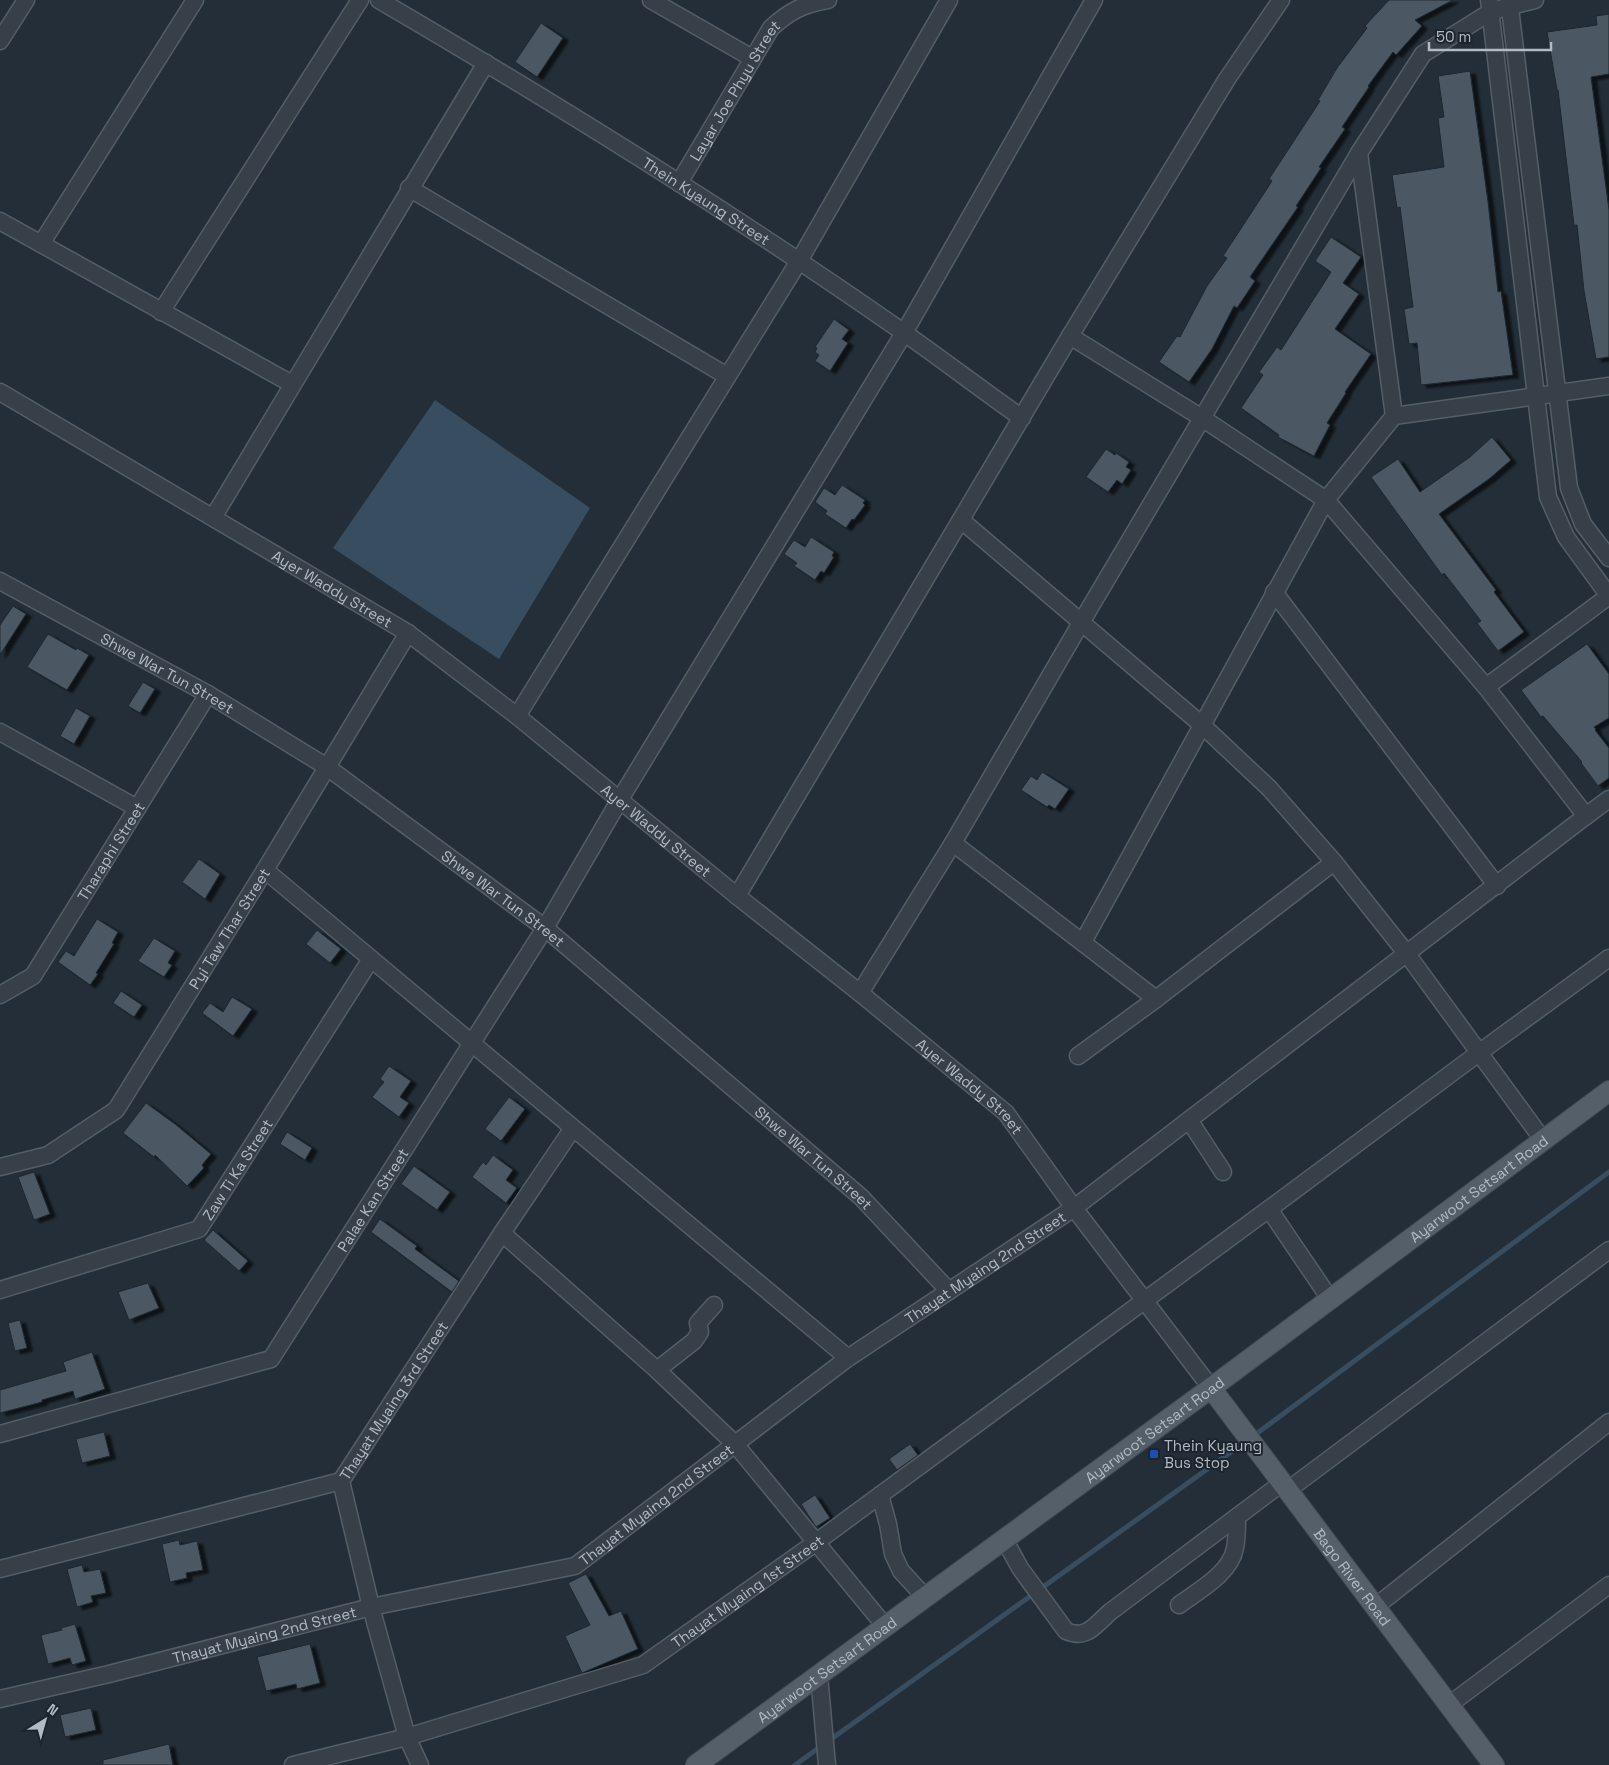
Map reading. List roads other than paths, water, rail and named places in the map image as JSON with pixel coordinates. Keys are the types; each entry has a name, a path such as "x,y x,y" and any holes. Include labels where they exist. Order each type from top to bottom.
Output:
{"main road":[{"name":"Ayarwoot Setsart Road","path":"696,1765 1211,1388 1609,1091"},
{"name":"Bago River Road","path":"1211,1388 1494,1765"}],"street":[{"path":"0,41 26,0"},
{"path":"41,244 195,0"},
{"path":"161,312 360,0"},
{"name":"Thein Kyaung Street","path":"379,0 486,62 799,261 904,333 1022,418"},
{"path":"651,0 752,58"},
{"name":"Layar Joe Phyu Street","path":"679,183 771,28 788,13 808,4 828,0"},
{"path":"516,716 799,261 950,0"},
{"name":"Palae Kan Street","path":"0,1434 271,1359 545,928 619,800 904,333 1094,0"},
{"path":"737,896 1070,336 1227,79 1282,0"},
{"path":"860,993 953,843 1359,153 1423,54 1490,6 1535,0"},
{"path":"1509,3 1569,488 1583,524 1609,558"},
{"path":"1486,687 1609,596 1566,537 1548,497 1490,6"},
{"path":"214,516 486,62"},
{"path":"1359,153 1394,416"},
{"path":"409,188 727,376"},
{"path":"0,221 292,384"},
{"path":"1070,336 1202,418 1326,500 1486,687 1586,816"},
{"path":"1083,942 1326,500 1394,416 1609,386"},
{"name":"Ayer Waddy Street","path":"0,392 214,516 408,633 516,716 1006,1113 1074,1208 1211,1388"},
{"path":"961,520 1202,724 1269,788 1334,862 1407,954 1543,1140"},
{"name":"Shwe War Tun Street","path":"0,581 208,694 327,767 545,928 861,1197 949,1291"},
{"path":"1274,592 1496,886"},
{"name":"Pyi Taw Thar Street","path":"0,1167 48,1155 116,1110 265,870 408,633"},
{"name":"Tharaphi Street","path":"0,995 33,976 208,694"},
{"path":"0,732 137,808"},
{"name":"Thayat Myaing 2nd Street","path":"0,1699 109,1674 371,1607 575,1566 848,1358 1074,1208 1609,799"},
{"path":"953,843 1156,999"},
{"path":"1078,1056 1156,999 1334,862"},
{"path":"265,870 848,1358"},
{"name":"Thayat Myaing 1st Street","path":"293,1765 407,1737 643,1665 815,1543 1609,958"},
{"name":"Zaw Ti Ka Street","path":"0,1290 199,1229 371,959"},
{"path":"1189,1120 1223,1172"},
{"name":"Thayat Myaing 3rd Street","path":"0,1569 342,1481 502,1233 573,1128"},
{"path":"1269,1209 1330,1299"},
{"path":"502,1233 657,1370 736,1444 815,1543 885,1626"},
{"path":"1004,1539 1020,1568 1066,1630 1076,1635 1087,1633 1110,1612 1237,1517 1285,1487 1609,1250"},
{"path":"657,1370 694,1341 700,1332 698,1323 714,1305"},
{"path":"1375,1607 1609,1422"},
{"path":"342,1481 371,1607 407,1737 420,1765"},
{"path":"880,1495 888,1524 893,1554 900,1571 925,1597"},
{"path":"1179,1604 1214,1580 1232,1556 1235,1549 1237,1517"},
{"path":"1449,1705 1609,1585"},
{"path":"819,1675 827,1760"}],"water":[{"path":"435,400 590,508 499,659 333,548"}],"waterway":[{"path":"1252,1437 1609,1172"},
{"path":"795,1765 1245,1442"}],"place":[{"name":"Thein Kyaung Bus Stop","path":"1154,1454"}]}
